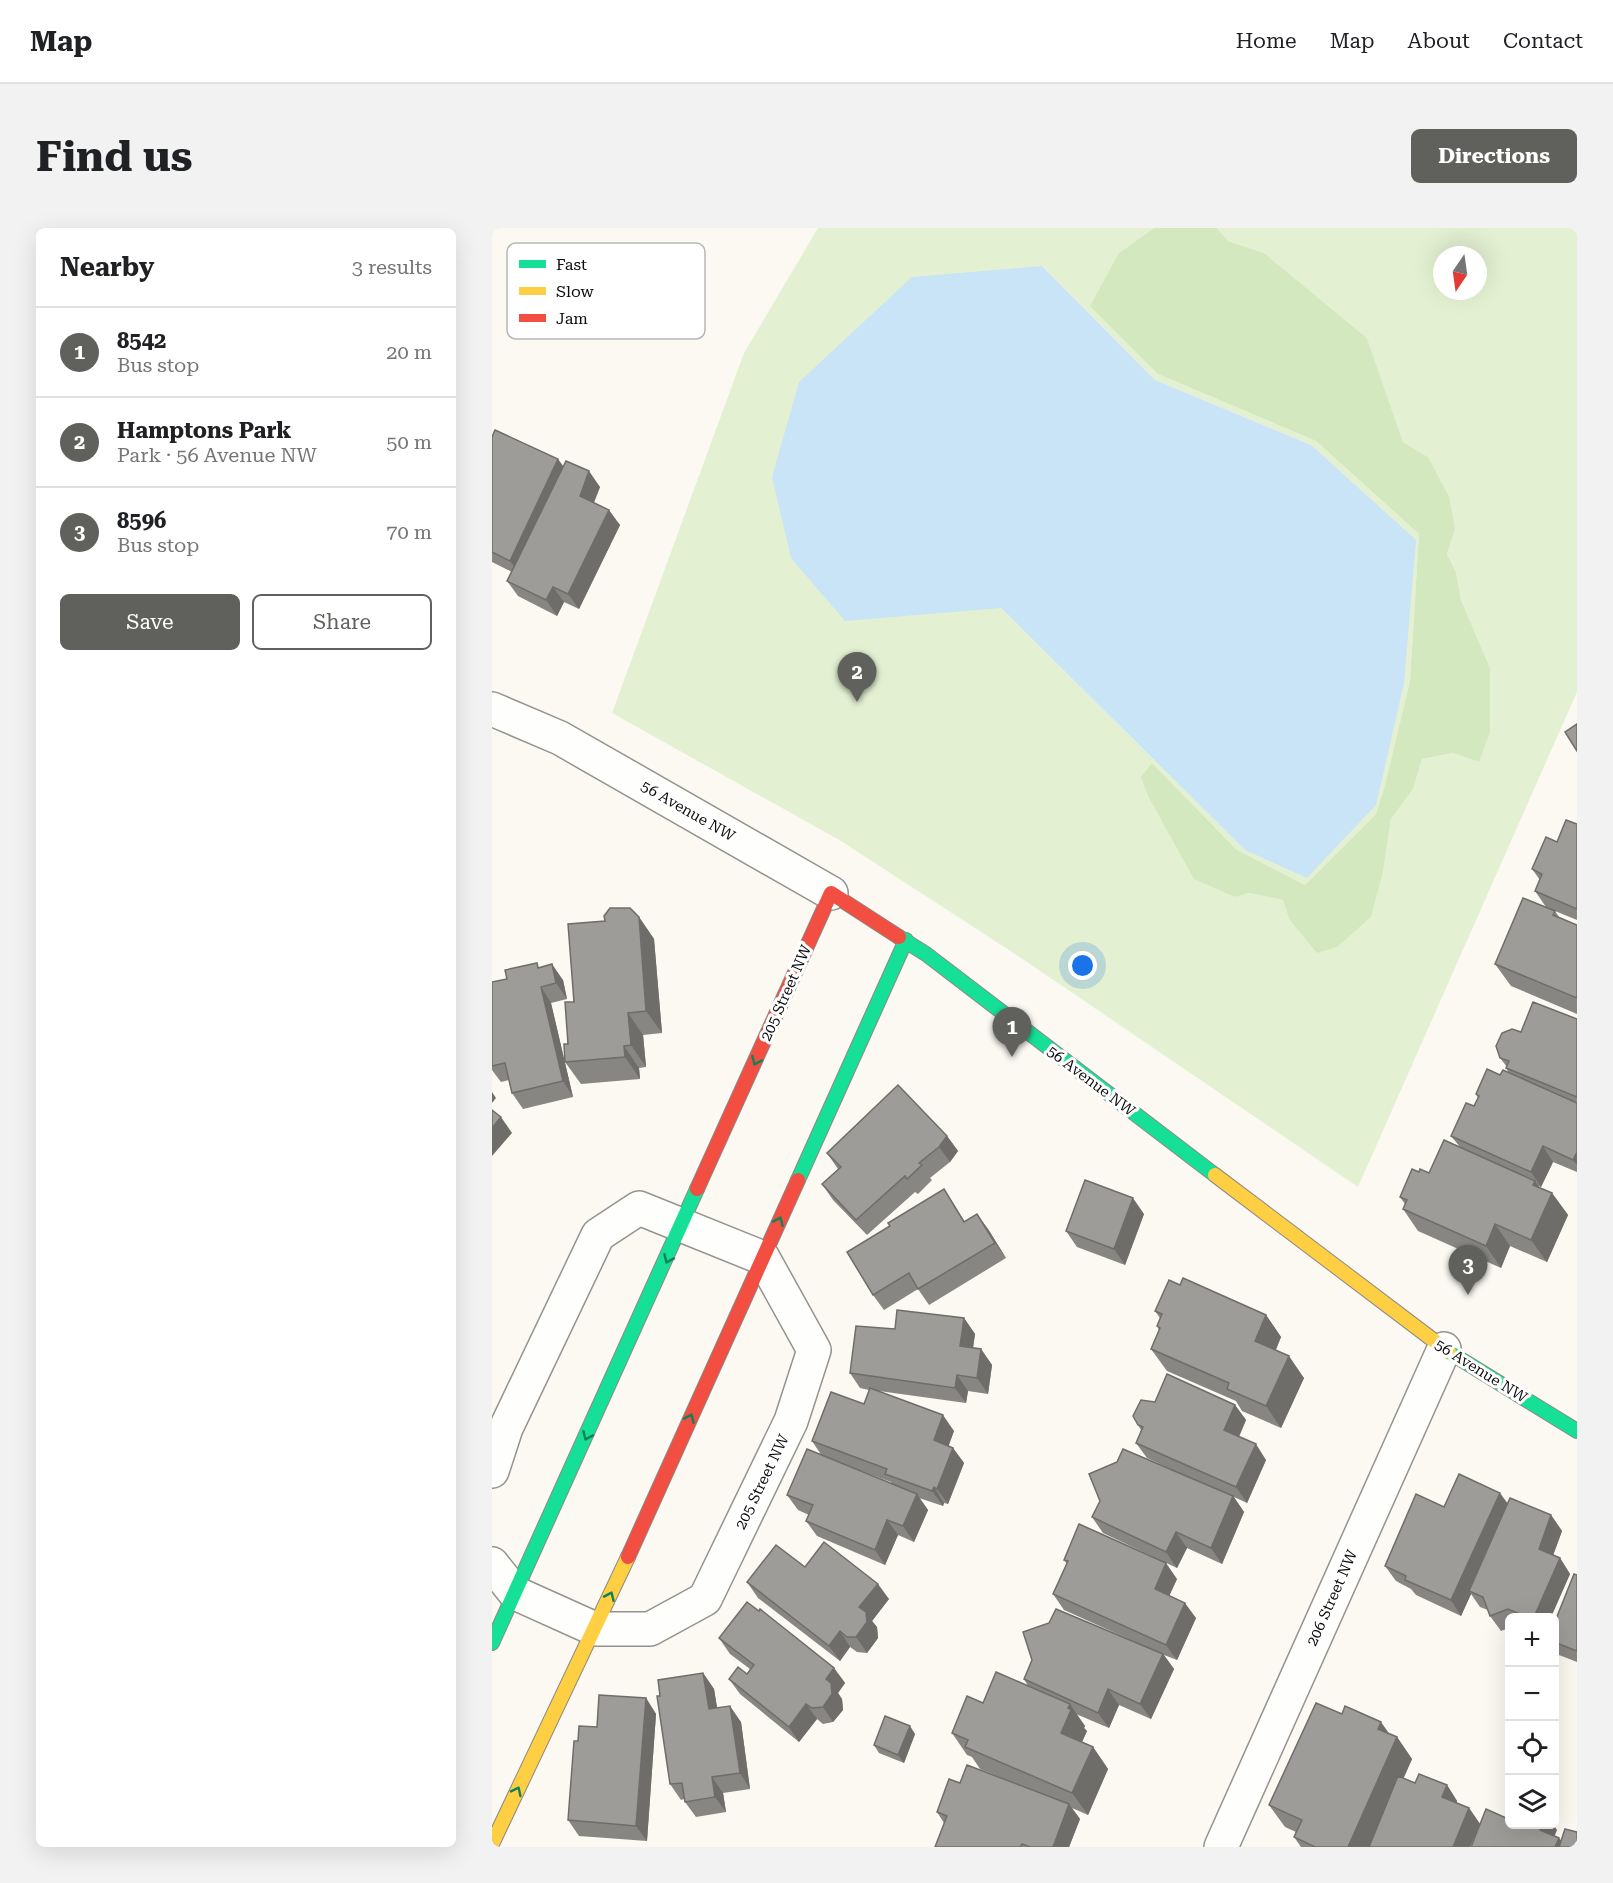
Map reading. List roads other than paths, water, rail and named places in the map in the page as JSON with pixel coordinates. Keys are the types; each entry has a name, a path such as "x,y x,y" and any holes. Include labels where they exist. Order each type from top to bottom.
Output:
{"street":[{"name":"56 Avenue NW","path":"492,710 560,738 831,893 906,939 1444,1349 1577,1431"},
{"name":"205 Street NW","path":"492,1643 683,1225 831,893"},
{"path":"492,1844 596,1629 906,939"},
{"path":"492,1471 506,1428 598,1235 639,1208 763,1258"},
{"name":"205 Street NW","path":"492,1564 516,1593 596,1629 650,1629 705,1599 791,1421 814,1350 763,1258"},
{"name":"206 Street NW","path":"1221,1847 1444,1349"}],"water":[{"path":"1042,266 1155,380 1311,445 1416,540 1404,683 1376,805 1307,878 1245,850 1001,608 845,621 791,558 772,477 799,382 912,277"}],"place":[{"name":"Hamptons Park","path":"857,702"},
{"name":"8542","path":"1012,1057"},
{"name":"8596","path":"1468,1295"}]}
